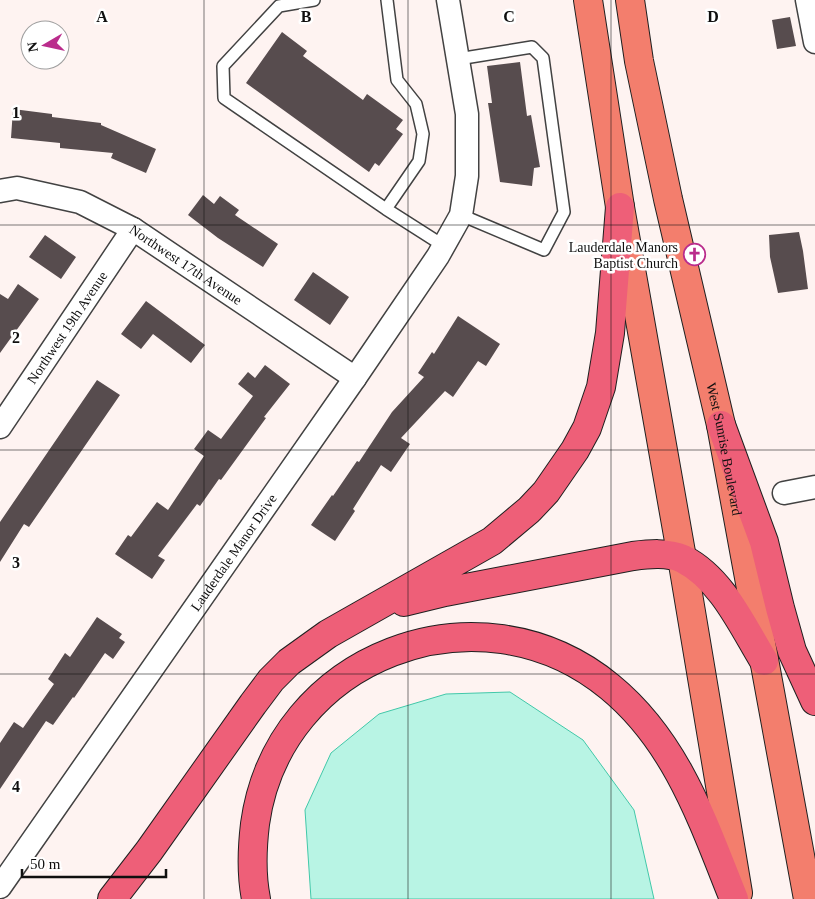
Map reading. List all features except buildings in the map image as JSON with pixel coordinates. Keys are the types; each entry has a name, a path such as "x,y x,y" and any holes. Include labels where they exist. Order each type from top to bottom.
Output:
{"highway":[{"path":"112,899 149,851 271,680 289,662 334,630 492,541 546,492 575,450 596,406 606,367 620,207"},
{"path":"721,425 764,542 792,651 815,701"},
{"path":"371,610 445,592 633,556 653,554 682,558 698,569 723,595 764,661"},
{"path":"256,899 252,846 261,791 271,765 300,719 332,686 365,664 383,655 401,648 468,637 514,642 554,653 593,674 627,702 656,735 679,770 695,803 734,899"}],"main road":[{"path":"588,0 620,207 682,558 739,899"},
{"name":"West Sunrise Boulevard","path":"630,0 639,61 668,199 721,425 808,899"}],"street":[{"name":"Lauderdale Manor Drive","path":"0,888 355,378 444,246 461,215 467,176 468,114 448,0"},
{"path":"807,0 815,42"},
{"name":"Northwest 17th Avenue","path":"0,191 17,188 80,202 134,229 355,378"},
{"name":"Northwest 19th Avenue","path":"0,427 134,229"},
{"path":"784,493 815,488"}],"lane":[{"path":"314,0 279,6 223,66 224,98 386,209 444,246"},
{"path":"386,209 419,161 423,134 416,104 397,80 387,0"},
{"path":"458,59 532,47 543,58 564,212 544,250 461,215"}],"shaded area":[{"path":"510,692 583,740 634,810 654,899 311,899 305,810 331,753 379,714 446,694"}],"place":[{"name":"Lauderdale Manors Baptist Church","path":"694,255"}]}
